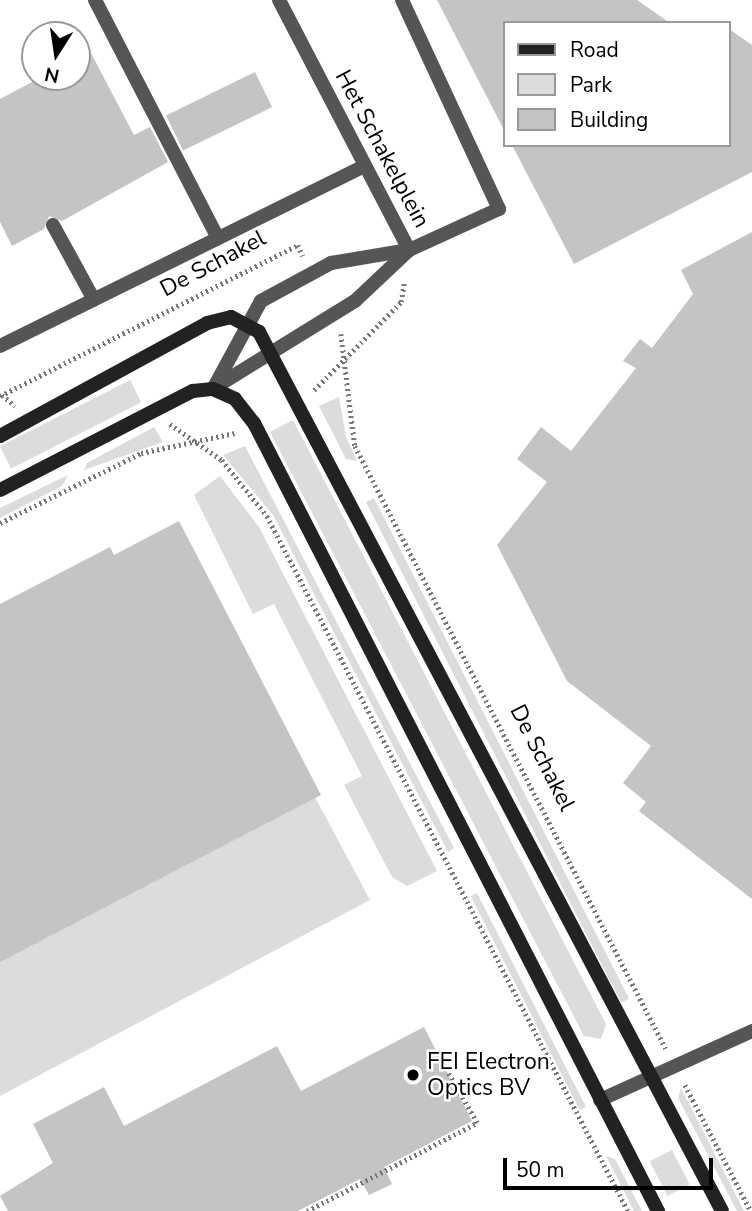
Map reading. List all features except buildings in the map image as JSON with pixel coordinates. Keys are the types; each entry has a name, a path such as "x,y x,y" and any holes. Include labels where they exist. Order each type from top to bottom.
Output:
{"street":[{"path":"0,436 138,364 207,323 231,317 245,321 272,349 722,1211"},
{"path":"0,490 160,407 213,389 235,399 254,423 658,1211"}],"lane":[{"path":"96,0 218,239"},
{"name":"Het Schakelplein","path":"279,0 409,250 499,209 402,0"},
{"path":"0,346 365,166"},
{"path":"53,225 94,300"},
{"path":"213,389 245,321 261,301 311,272 409,250"},
{"path":"213,389 272,349 332,314 409,250"},
{"path":"600,1100 752,1031"}],"path":[{"name":"De Schakel","path":"0,396 298,245 311,272"},
{"name":"De Schakel","path":"332,314 342,337 355,446 751,1211"},
{"path":"123,336 138,364"},
{"path":"160,407 172,428 222,460 267,516 628,1211"},
{"path":"0,523 75,483"},
{"path":"307,1211 477,1123 440,1059"}],"green space":[{"path":"130,380 141,402 11,469 0,446"},
{"path":"339,397 346,437 357,461 346,459 319,406"},
{"path":"293,420 606,1024 601,1039 584,1036 270,432"},
{"path":"154,427 163,442 84,470 87,463"},
{"path":"245,446 454,848 448,852 273,515 223,455"},
{"path":"68,475 62,486 0,518 0,508"},
{"path":"220,476 259,527 437,871 407,886 392,877 344,785 362,776 274,604 253,614 194,495"},
{"path":"374,498 629,999 621,1003 366,502"},
{"path":"314,795 370,900 0,1096 0,960"},
{"path":"477,893 586,1107 580,1110 471,896"},
{"path":"681,1088 744,1211 737,1211 678,1098"},
{"path":"672,1150 690,1185 667,1196 650,1161"},
{"path":"606,1156 615,1159 642,1211 634,1211"}],"place":[{"name":"FEI Electron Optics BV","path":"413,1075"}]}
